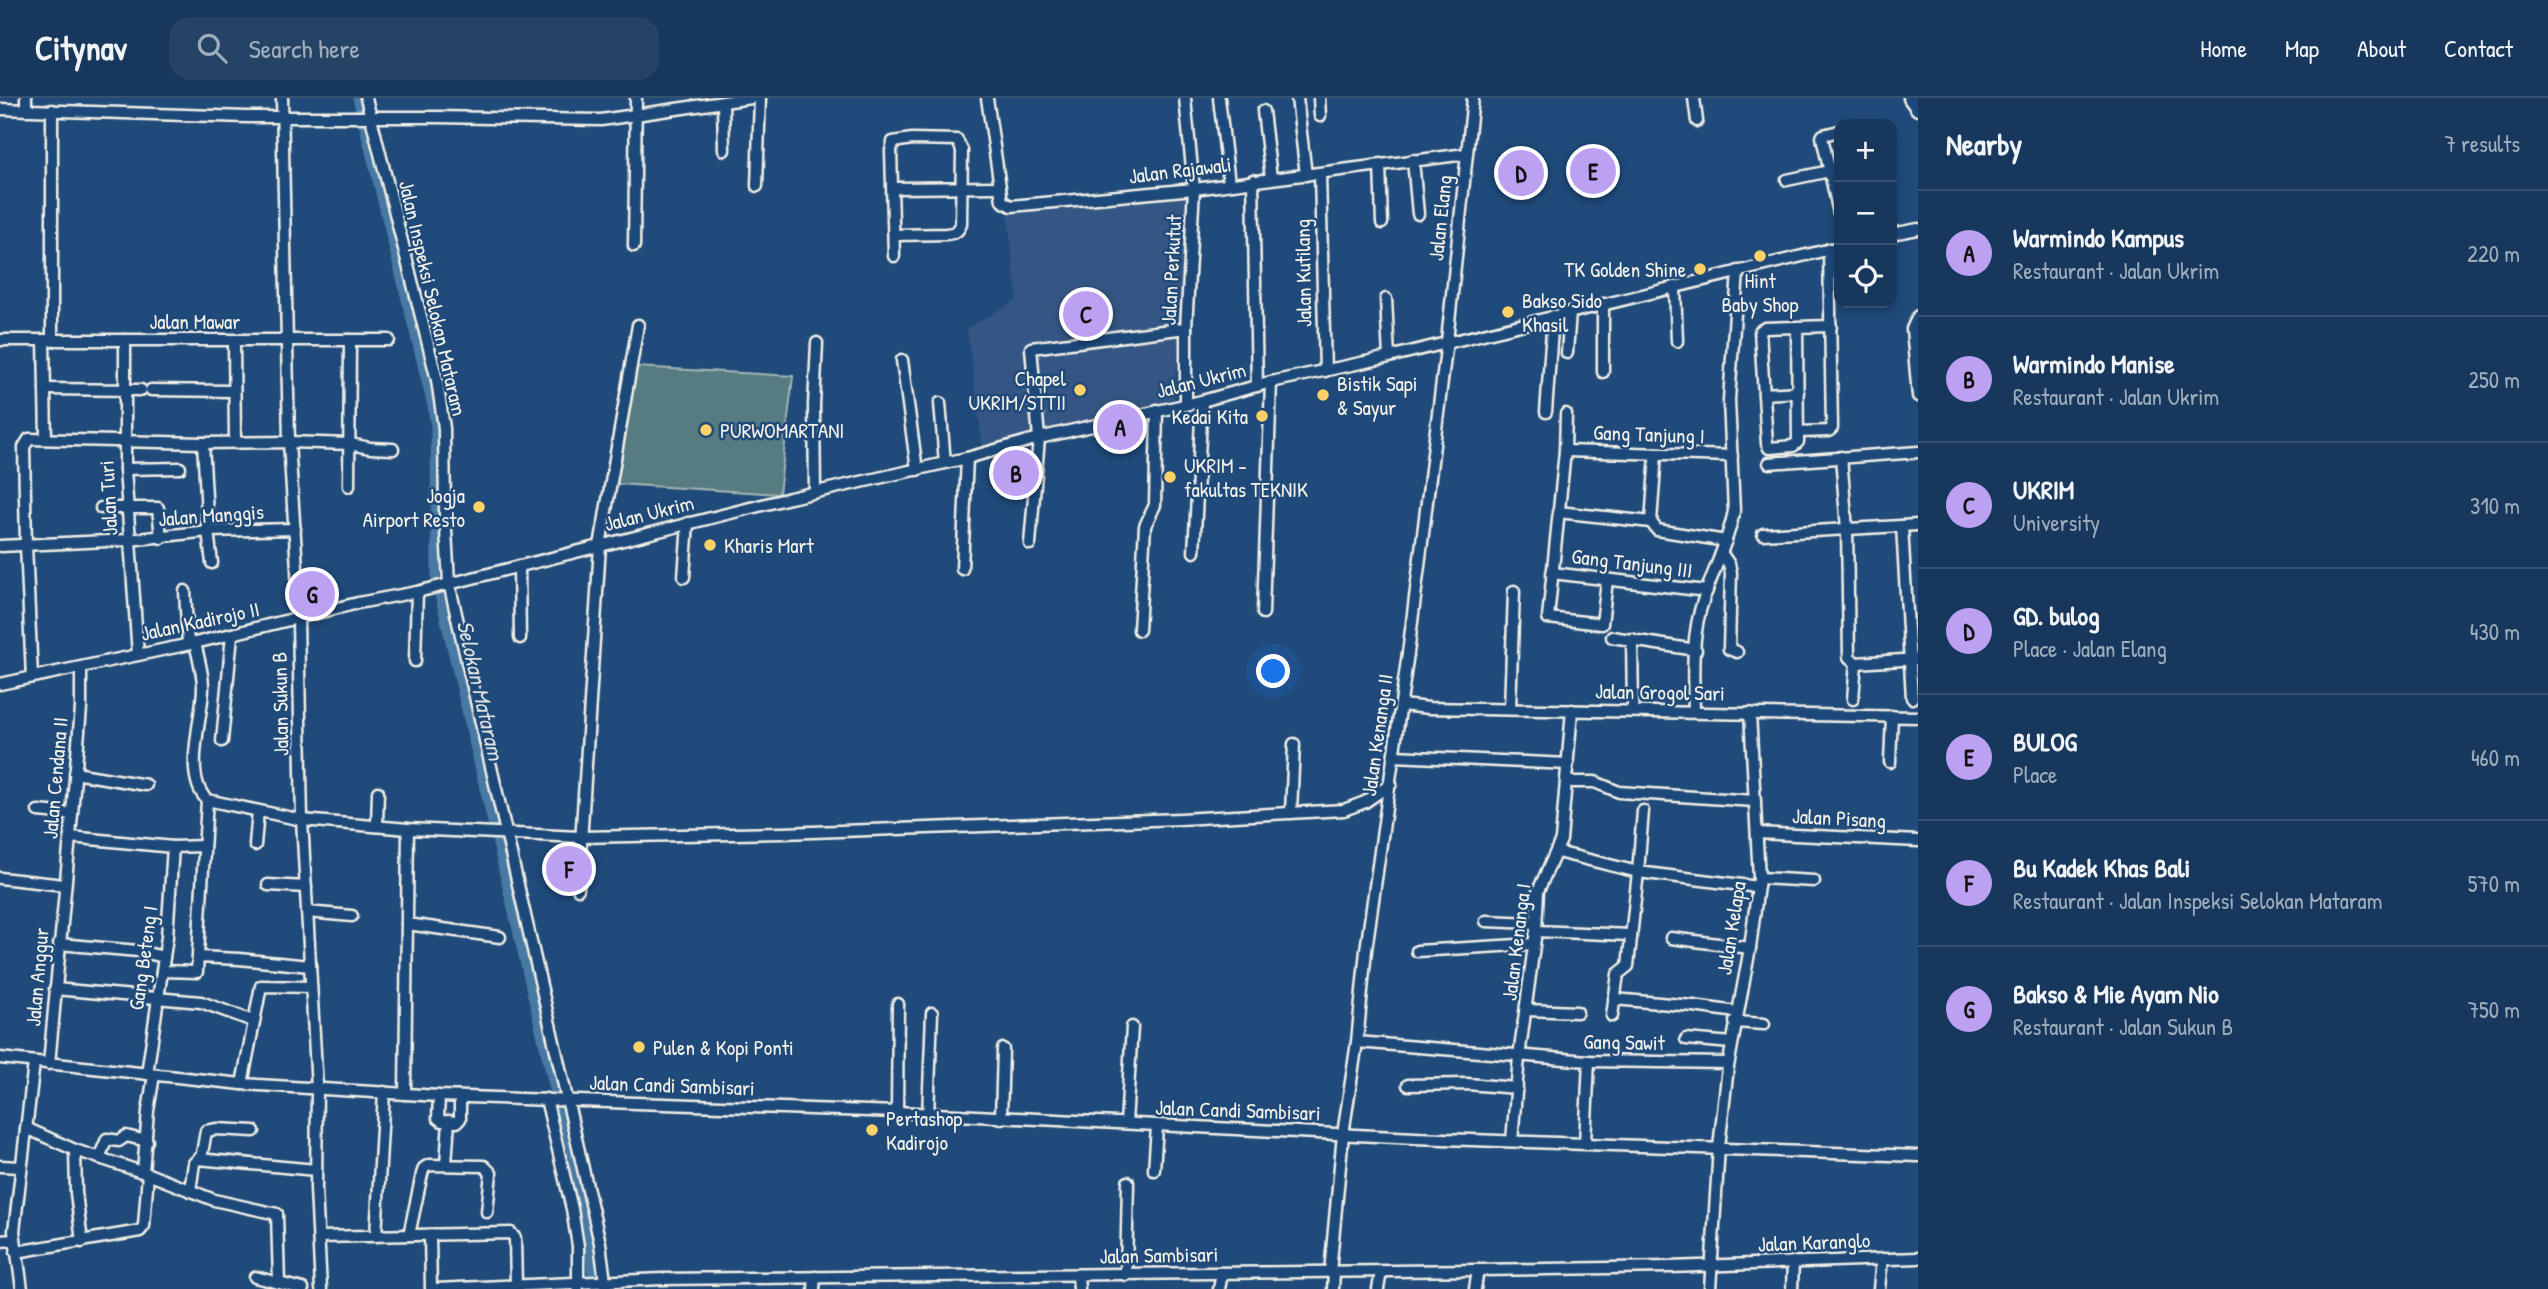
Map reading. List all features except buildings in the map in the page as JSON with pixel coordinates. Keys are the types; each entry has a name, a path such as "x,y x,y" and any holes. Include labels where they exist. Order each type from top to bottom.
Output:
{"highway":[{"path":"1910,98 1918,108"}],"street":[{"path":"26,98 26,110"},
{"name":"Jalan Sukun B","path":"282,98 289,442 295,529 302,820 317,1089 316,1170 321,1289"},
{"name":"Jalan Inspeksi Selokan Mataram","path":"366,98 367,116 437,380 444,428 446,584 600,1243 604,1284"},
{"path":"634,246 636,98"},
{"path":"0,109 282,118 367,116 601,120 636,115 683,103 751,98"},
{"path":"757,186 760,98"},
{"path":"894,188 1000,187 986,98"},
{"name":"Jalan Perkutut","path":"1185,98 1194,189 1186,328 1186,404"},
{"path":"1219,98 1228,183"},
{"path":"1297,98 1306,176"},
{"path":"1319,98 1320,116"},
{"name":"Jalan Elang","path":"1447,341 1473,98"},
{"path":"1694,98 1697,121"},
{"path":"723,102 724,150"},
{"path":"46,438 52,110"},
{"path":"1263,111 1270,178"},
{"path":"1834,132 1822,137 1834,167"},
{"path":"894,256 893,142 957,139 960,144 962,188 961,224 957,232 895,235"},
{"name":"Jalan Rajawali","path":"1000,187 1002,201 1012,206 1194,189 1466,154"},
{"path":"1413,160 1418,215"},
{"path":"1380,164 1382,223"},
{"path":"1787,180 1834,170"},
{"name":"Jalan Kutilang","path":"1320,174 1325,371"},
{"path":"1253,180 1257,386"},
{"path":"1897,231 1918,229"},
{"path":"1799,432 1829,431 1832,428 1831,326 1834,248"},
{"name":"Jalan Ukrim","path":"446,584 815,492 968,458 1039,438 1202,401 1271,382 1389,357 1834,248"},
{"path":"1694,712 1700,611 1722,554 1734,511 1729,400 1738,271"},
{"path":"1675,287 1677,341"},
{"path":"1386,299 1389,357"},
{"path":"1603,304 1603,372"},
{"path":"1567,354 1570,312"},
{"path":"1546,412 1553,316"},
{"path":"1918,316 1912,329 1918,396"},
{"path":"578,889 600,546 638,325"},
{"path":"1797,328 1799,432 1796,444 1768,448 1760,331 1765,328 1831,326"},
{"path":"1030,544 1039,438 1031,348 1186,328"},
{"name":"Jalan Mawar","path":"0,340 389,341"},
{"name":"Jalan Turi","path":"125,340 125,469 138,655"},
{"path":"349,486 350,340"},
{"path":"234,341 234,443"},
{"name":"Jalan Kenanga II","path":"1333,1289 1333,1216 1447,341"},
{"path":"815,492 814,405 817,343"},
{"path":"902,360 917,470"},
{"path":"1263,614 1271,382"},
{"path":"45,389 233,391"},
{"path":"1765,394 1798,392"},
{"path":"1194,552 1202,401"},
{"path":"940,404 945,463"},
{"path":"1139,630 1145,526 1155,505 1157,410"},
{"path":"1566,414 1565,451 1548,618 1602,624 1607,580"},
{"path":"32,677 24,446 29,439 289,442 350,444 393,449"},
{"path":"203,443 212,563"},
{"name":"Gang Tanjung I","path":"1565,451 1732,456"},
{"path":"1769,463 1918,452"},
{"path":"1656,454 1651,522 1657,530 1726,541"},
{"path":"1842,457 1847,528 1849,657 1856,663 1913,659"},
{"path":"962,569 968,458"},
{"path":"125,469 180,468"},
{"path":"101,508 158,508 161,538"},
{"path":"1558,513 1651,522"},
{"path":"684,577 688,523"},
{"path":"1763,534 1918,525"},
{"path":"1902,526 1913,659 1912,698"},
{"name":"Jalan Manggis","path":"0,546 161,538 208,531 295,529"},
{"path":"1722,554 1731,573 1729,649 1737,653"},
{"path":"519,566 520,638"},
{"name":"Gang Tanjung III","path":"1552,573 1707,591"},
{"name":"Jalan Kadirojo II","path":"0,684 192,644 446,584"},
{"path":"185,591 192,644 203,688 196,752 200,792 207,800 302,820 408,829 580,836 796,833 1181,820 1344,810 1355,807 1391,784"},
{"path":"1510,709 1514,591"},
{"path":"415,661 417,592"},
{"path":"222,741 232,635"},
{"path":"1612,638 1696,650"},
{"path":"1632,639 1633,711"},
{"path":"1853,699 1856,663"},
{"name":"Jalan Cendana II","path":"64,889 81,708 81,667"},
{"name":"Jalan Grogol Sari","path":"1401,705 1429,708 1918,717"},
{"name":"Jalan Kenanga I","path":"1512,1141 1538,891 1561,840 1572,710"},
{"name":"Jalan Kelapa","path":"1710,1289 1719,1147 1728,1063 1750,948 1759,882 1750,713"},
{"path":"1890,762 1892,716"},
{"path":"1291,813 1294,744"},
{"path":"1394,756 1568,764"},
{"path":"75,773 146,785"},
{"path":"1567,782 1595,782 1619,792 1755,802"},
{"path":"377,826 378,792"},
{"path":"162,971 195,973 207,800"},
{"path":"38,811 72,814"},
{"path":"255,845 258,811"},
{"path":"1612,1016 1618,974 1628,966 1643,811"},
{"path":"405,1094 408,829"},
{"name":"Jalan Pisang","path":"1757,833 1918,841"},
{"path":"70,837 173,847 203,846"},
{"name":"Gang Beteng I","path":"82,1242 142,1229 150,1074 157,1000 170,913 173,847"},
{"path":"1557,852 1638,872 1759,882 1814,881"},
{"path":"0,878 64,889"},
{"path":"268,886 306,887"},
{"name":"Jalan Anggur","path":"49,1065 64,889"},
{"path":"307,912 352,916"},
{"path":"1486,921 1630,935"},
{"path":"407,924 500,937"},
{"path":"1671,938 1750,948"},
{"path":"59,944 129,950 164,957"},
{"path":"1417,951 1534,944"},
{"path":"198,957 239,958 310,966"},
{"path":"242,1084 261,986 311,988"},
{"path":"55,989 201,1002 253,1021"},
{"path":"1614,999 1693,1006 1764,1024"},
{"path":"897,1112 898,1004"},
{"path":"1527,1010 1577,1012"},
{"path":"928,1115 932,1013"},
{"path":"1126,1123 1132,1027"},
{"path":"1686,1039 1732,1043"},
{"name":"Gang Sawit","path":"1357,1042 1589,1061 1728,1063"},
{"path":"1001,1118 1003,1049"},
{"name":"Jalan Candi Sambisari","path":"0,1058 242,1084 439,1096 897,1112 1126,1123 1157,1127 1918,1156"},
{"path":"1585,1143 1589,1061"},
{"path":"22,1289 14,1240 34,1063"},
{"path":"1408,1085 1517,1088"},
{"path":"376,1236 384,1092"},
{"path":"439,1096 438,1118 442,1121 457,1122 460,1119 460,1097"},
{"path":"548,1099 572,1209 581,1285"},
{"path":"446,1164 449,1121"},
{"path":"1154,1170 1157,1127"},
{"path":"26,1128 75,1150 146,1173 214,1200 277,1214 279,1283"},
{"path":"201,1160 204,1136 208,1130 254,1131"},
{"path":"99,1158 107,1139 119,1141 126,1136 147,1141"},
{"path":"16,1252 82,1242 76,1193 75,1150"},
{"path":"190,1191 194,1163 197,1160 316,1170"},
{"path":"409,1235 424,1168 429,1165 484,1167 489,1170 491,1173 487,1212"},
{"path":"0,1166 21,1167"},
{"path":"1126,1275 1128,1182"},
{"path":"318,1237 512,1233 523,1287"},
{"path":"430,1235 433,1289 604,1284"},
{"path":"0,1241 14,1240"},
{"name":"Jalan Karanglo","path":"1712,1264 1918,1258"},
{"path":"1880,1289 1882,1259"},
{"path":"1792,1289 1793,1262"},
{"name":"Jalan Sambisari","path":"604,1284 776,1284 815,1277 1381,1272 1712,1264"},
{"path":"1475,1289 1478,1270"},
{"path":"1378,1289 1381,1272"},
{"path":"1219,1289 1222,1274"},
{"path":"1078,1275 1079,1289"},
{"path":"926,1289 928,1276"},
{"path":"255,1277 303,1289"},
{"path":"814,1289 815,1277"}],"shaded area":[{"path":"1182,197 1188,200 1174,401 983,448 967,328 1017,300 1008,214"}],"green space":[{"name":"PURWOMARTANI","path":"637,367 793,376 779,494 617,484"}],"waterway":[{"name":"Selokan Mataram","path":"357,98 432,406 435,427 436,581 588,1236 593,1289"}],"place":[{"name":"BULOG","path":"1593,171"},
{"name":"GD. bulog","path":"1521,173"},
{"name":"Hint Baby Shop","path":"1760,256"},
{"name":"TK Golden Shine","path":"1700,269"},
{"name":"Bakso Sido Khasil","path":"1508,312"},
{"name":"UKRIM","path":"1086,314"},
{"name":"Chapel UKRIM/STTII","path":"1080,390"},
{"name":"Bistik Sapi & Sayur","path":"1323,395"},
{"name":"Kedai Kita","path":"1262,416"},
{"name":"Warmindo Kampus","path":"1120,427"},
{"name":"PURWOMARTANI","path":"706,430"},
{"name":"Warmindo Manise","path":"1016,473"},
{"name":"UKRIM - fakultas TEKNIK","path":"1170,477"},
{"name":"Jogja Airport Resto","path":"479,507"},
{"name":"Kharis Mart","path":"710,545"},
{"name":"Bakso & Mie Ayam Nio","path":"312,594"},
{"name":"Bu Kadek Khas Bali","path":"569,869"},
{"name":"Pulen & Kopi Ponti","path":"639,1047"},
{"name":"Pertashop Kadirojo","path":"872,1130"}]}
